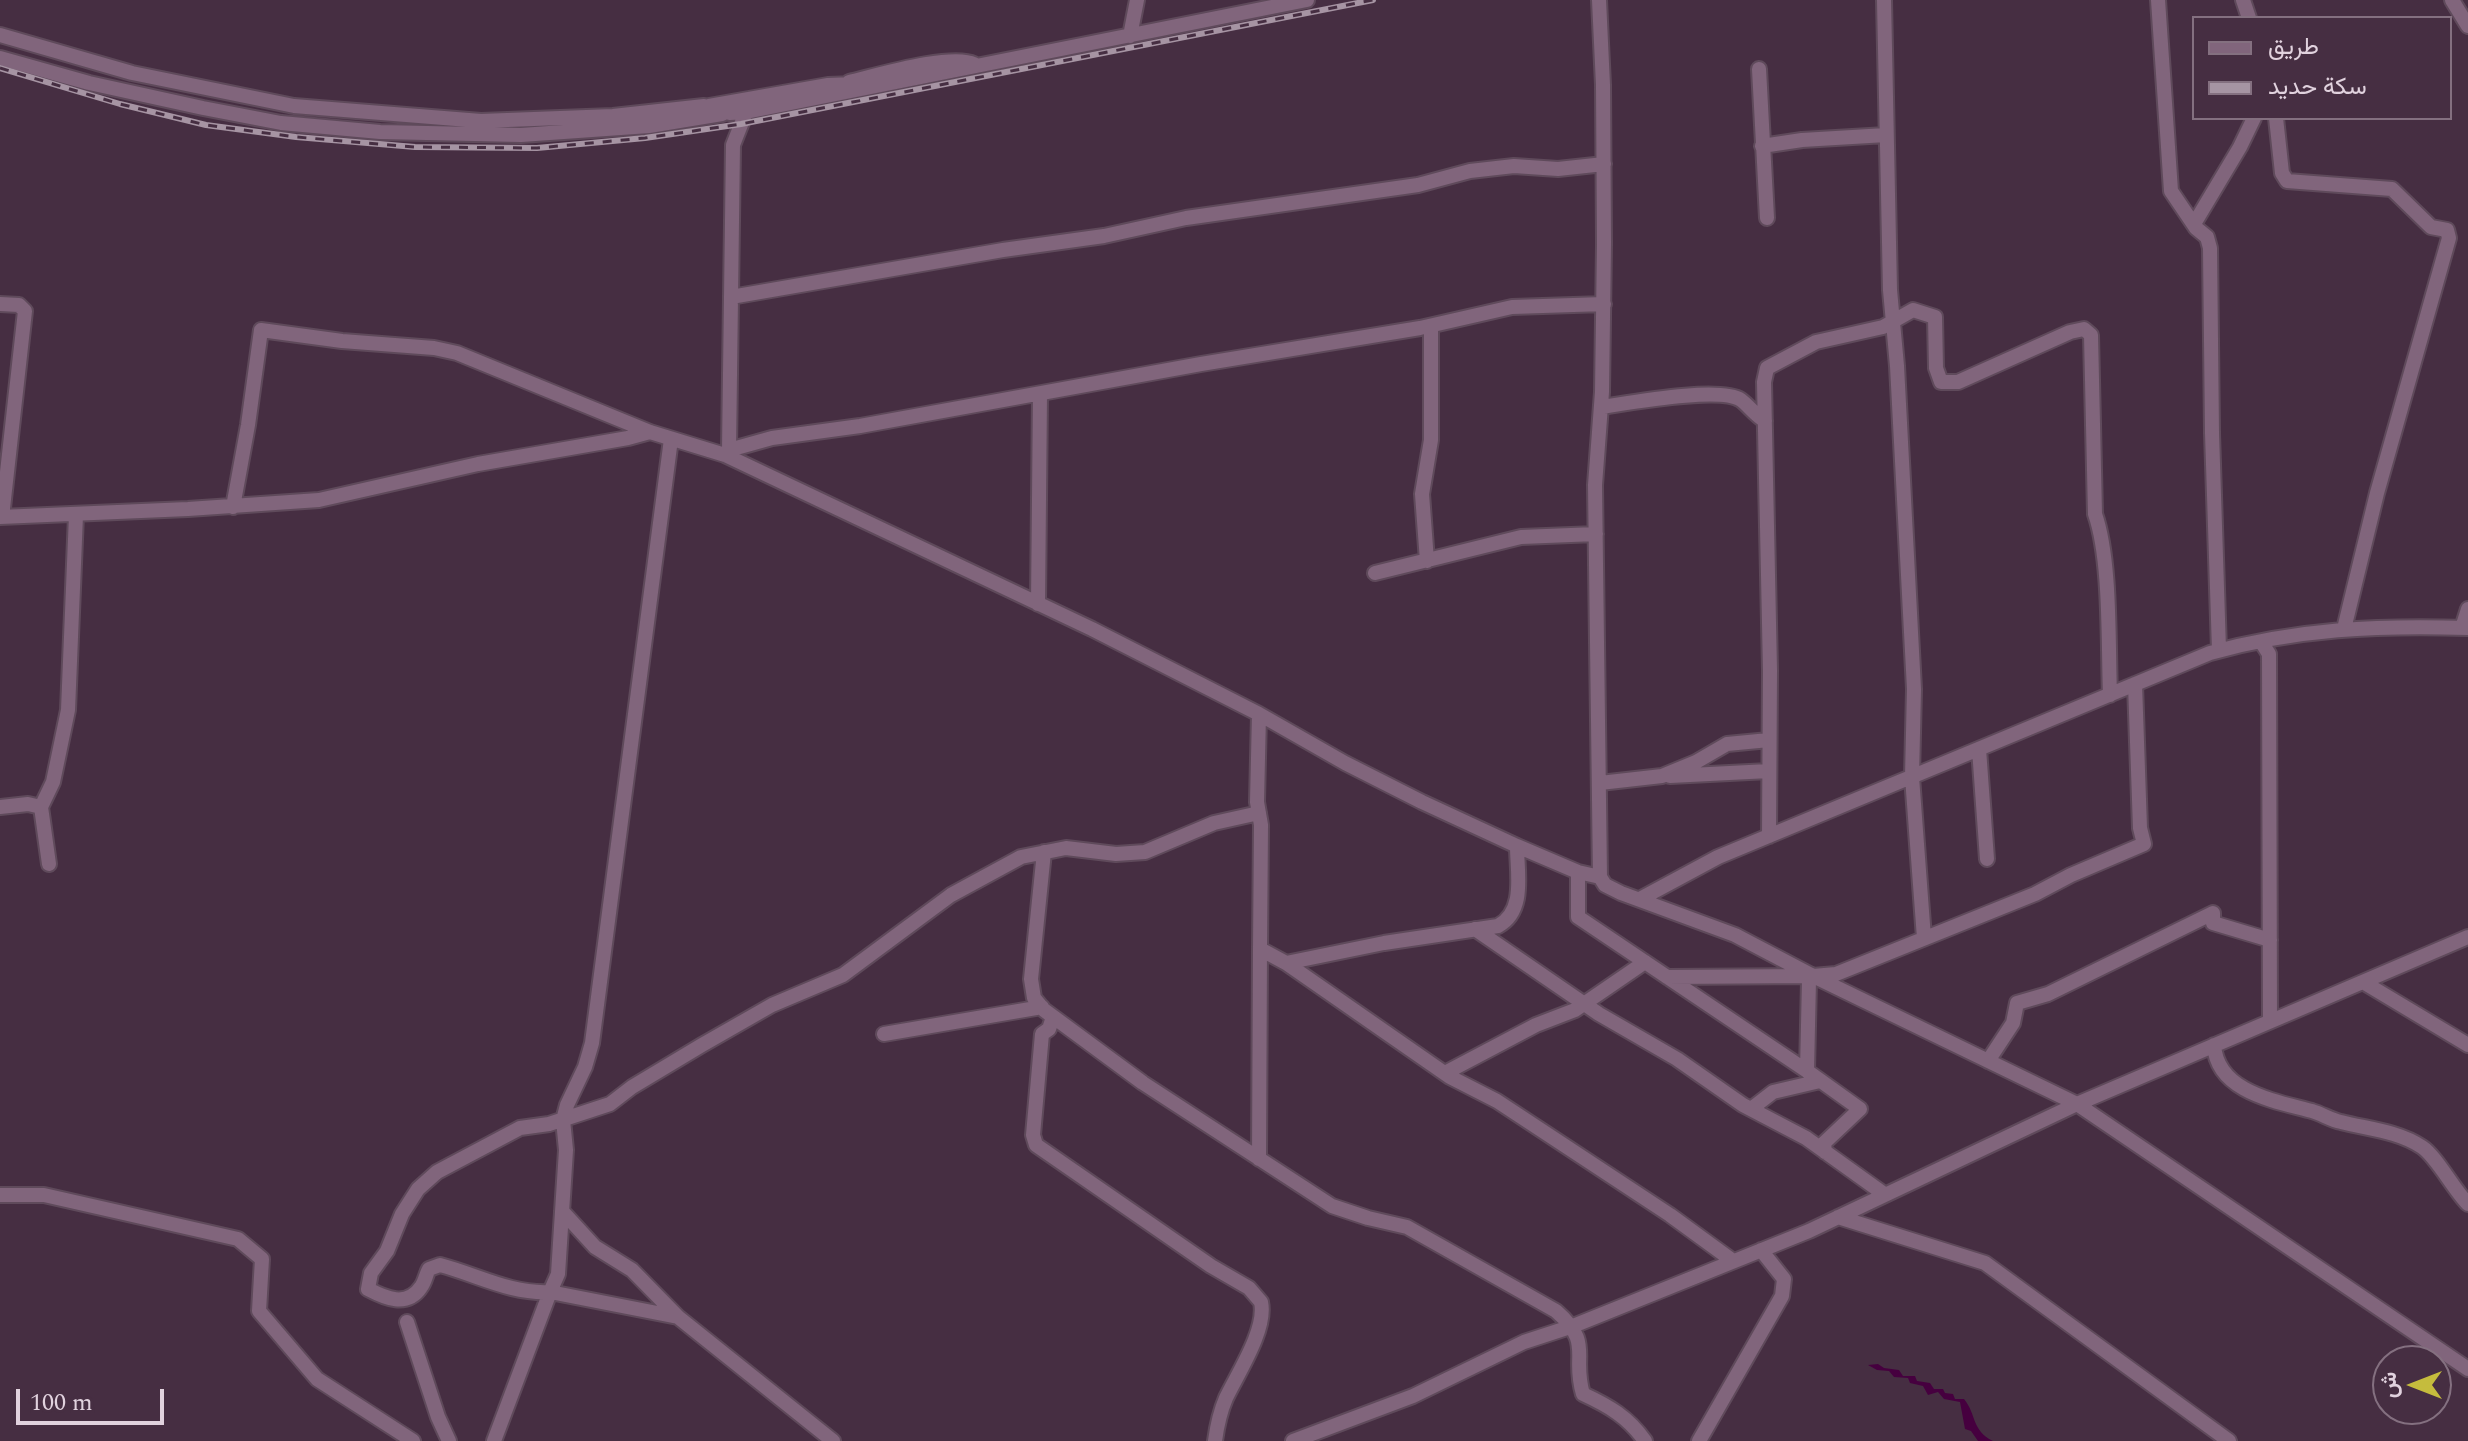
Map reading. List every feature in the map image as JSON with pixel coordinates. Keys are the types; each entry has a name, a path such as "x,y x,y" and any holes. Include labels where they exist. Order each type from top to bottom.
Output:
{"street":[{"path":"1130,36 1137,0"},
{"path":"0,58 89,83 281,123 380,132 536,135 649,126 746,112 1130,36 1270,4 1307,0"},
{"path":"1599,0 1604,304 1595,485 1599,630 1596,677 1600,706 1600,877 1605,885 1735,935 2077,1104 2468,1369"},
{"path":"1884,0 1893,323 1914,689 1912,777 1924,938"},
{"path":"2158,0 2171,191 2207,237 2210,248 2211,419 2219,650"},
{"path":"2452,0 2468,26"},
{"path":"0,35 132,73 294,106 486,121 613,116 704,106 849,82 895,70 956,60 969,61 978,66"},
{"path":"1759,69 1767,218"},
{"path":"849,82 865,89"},
{"path":"704,106 730,113"},
{"path":"727,453 733,145 746,112"},
{"path":"2194,224 2253,120"},
{"path":"2276,120 2282,173 2287,181 2392,189 2431,227 2447,230 2449,238 2377,493 2344,629"},
{"path":"1762,146 1802,140 1886,135"},
{"path":"731,297 1003,250 1104,236 1186,218 1418,185 1470,171 1514,166 1558,169 1604,164"},
{"path":"0,304 19,305 25,311 1,517 319,500 478,464 650,432"},
{"path":"727,453 772,438 860,426 1431,326 1512,307 1604,304"},
{"path":"1769,836 1764,382 1767,368 1816,342 1893,323 1913,310 1935,317 1936,368 1941,382 1958,382 2070,332 2084,329 2091,335 2095,514 2104,573 2110,695"},
{"path":"1427,561 1422,494 1431,440 1431,326"},
{"path":"233,507 261,330 457,353 650,432 727,453 1259,714 1371,776 1517,846 1578,872 1600,877"},
{"path":"1601,407 1720,393 1740,400 1765,421"},
{"path":"1038,604 1040,394"},
{"path":"615,416 623,430 615,440"},
{"path":"494,1441 558,1274 566,1150 563,1120 592,1043 671,439"},
{"path":"49,864 41,807 53,782 68,710 76,515"},
{"path":"1375,573 1521,537 1596,534"},
{"path":"1640,899 1718,857 2219,650 2247,643 2262,643 2279,635 2344,629 2465,628 2468,609"},
{"path":"2262,643 2269,654 2270,1021"},
{"path":"1667,977 1836,974 2035,894 2144,844 2140,828 2135,684"},
{"path":"1259,714 1259,1159"},
{"path":"1662,776 1696,762 1727,744 1769,740"},
{"path":"1979,749 1987,859"},
{"path":"1600,783 1662,776 1769,771"},
{"path":"0,807 28,804 41,807"},
{"path":"678,1317 550,1292 519,1292 440,1265 429,1269 422,1286 403,1299 382,1297 368,1289 367,1283 387,1251 402,1214 430,1178 448,1165 520,1128 563,1120 610,1104 772,1005 843,975 951,895 1021,857 1066,848 1116,854 1145,852 1214,823 1259,813"},
{"path":"1286,963 1498,926 1513,914 1517,902 1517,846"},
{"path":"1044,852 1031,979 1034,998 1047,1012 1143,1083 1332,1206 1407,1227 1535,1297 1573,1326 1580,1347 1579,1380 1583,1394 1610,1406 1632,1423 1645,1441"},
{"path":"1578,872 1578,917 1860,1109 1824,1143 1825,1152"},
{"path":"1988,1061 2013,1023 2017,1003 2048,994 2213,913 2213,923 2270,940"},
{"path":"1475,929 1584,1004 1677,1059 1751,1109 1806,1138 1884,1194"},
{"path":"1293,1441 1413,1396 1524,1342 1573,1326 1838,1217 2077,1104 2468,937"},
{"path":"1260,949 1286,963 1445,1073 1497,1101 1670,1215 1733,1261"},
{"path":"1445,1073 1536,1025 1575,1010 1645,962"},
{"path":"1807,1071 1809,980 1813,976"},
{"path":"2363,982 2468,1045"},
{"path":"884,1034 1047,1012"},
{"path":"1047,1012 1049,1029 1042,1034 1033,1135 1036,1145 1211,1266 1249,1288 1261,1302 1261,1319 1242,1369 1222,1408 1215,1441"},
{"path":"2214,1045 2215,1060 2234,1083 2277,1104 2314,1112 2337,1122 2385,1131 2424,1148 2468,1204"},
{"path":"1751,1109 1773,1092 1820,1081"},
{"path":"0,1195 44,1195 238,1239 262,1259 259,1311 317,1379 413,1441"},
{"path":"562,1211 595,1247 632,1270 678,1317 833,1441"},
{"path":"1838,1217 1985,1263 2229,1441"},
{"path":"1699,1441 1782,1296 1784,1279 1761,1250"},
{"path":"407,1322 449,1441"}],"shaded area":[{"path":"1878,1364 1899,1370 1903,1376 1915,1376 1917,1381 1930,1383 1934,1389 1953,1394 1955,1399 1964,1399 1981,1432 1993,1441 1978,1441 1971,1431 1965,1429 1960,1402 1944,1399 1938,1392 1928,1395 1923,1386 1910,1383 1908,1378 1894,1377 1889,1371 1868,1365"}],"railway":[{"path":"0,68 120,104 206,125 296,137 415,147 537,148 645,138 741,124 1373,0"}]}
